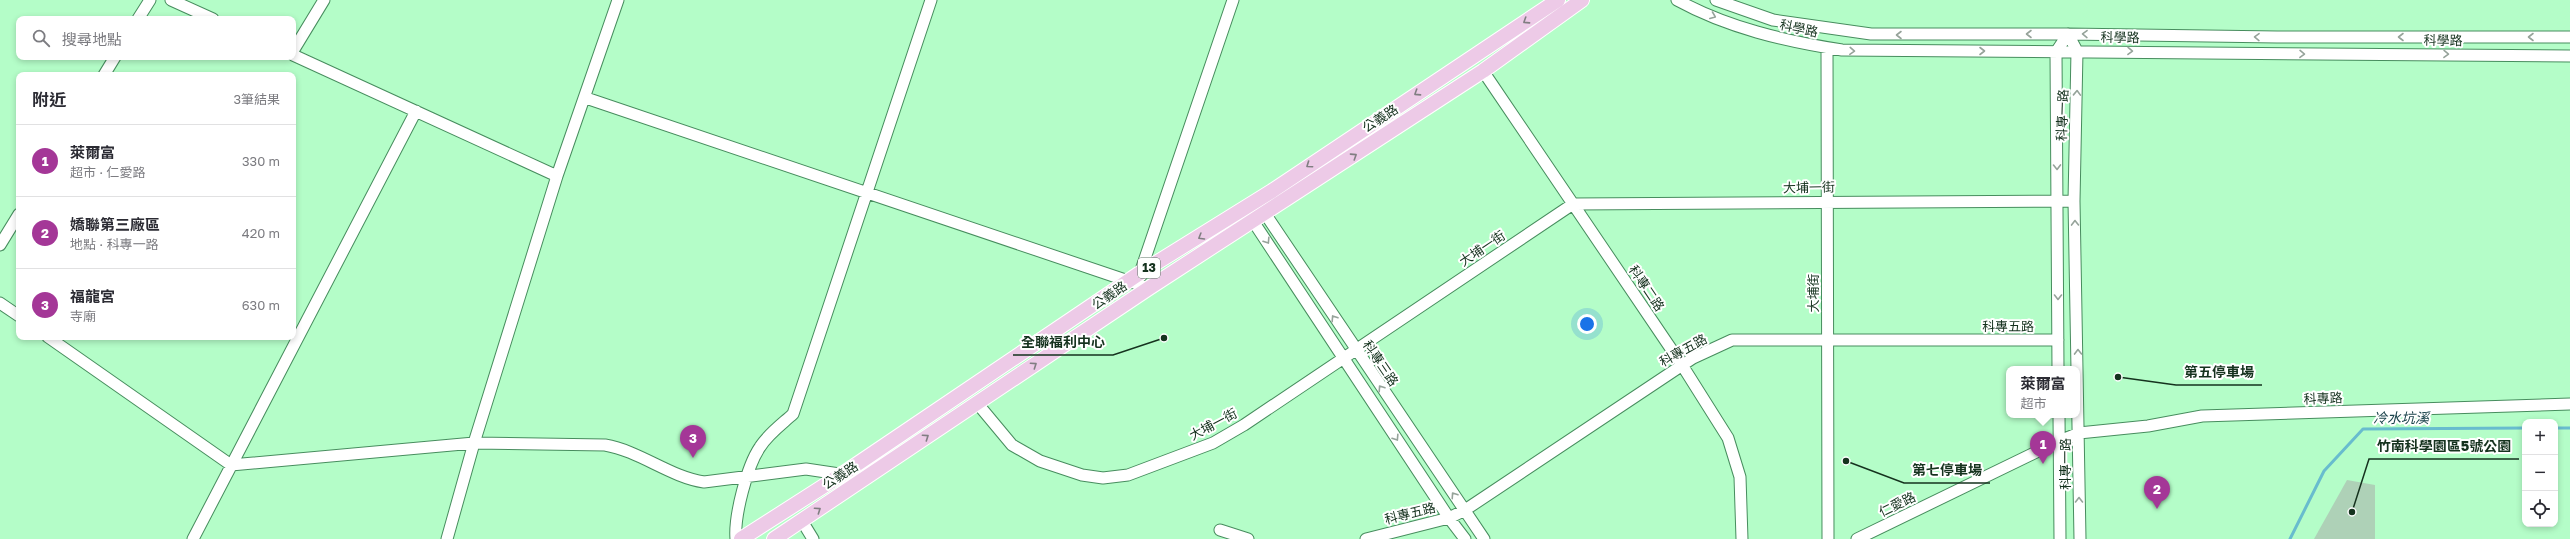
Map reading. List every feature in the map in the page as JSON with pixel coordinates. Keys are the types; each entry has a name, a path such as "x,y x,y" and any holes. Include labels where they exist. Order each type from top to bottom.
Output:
{"main road":[{"name":"公義路","path":"741,539 841,475 1140,273 1251,205 1338,145 1558,0"},
{"name":"公義路","path":"774,539 1149,288 1266,214 1484,71 1582,0"}],"street":[{"path":"140,16 150,0"},
{"path":"171,0 206,16"},
{"path":"296,45 324,0"},
{"path":"447,539 474,443 557,176 586,98 618,0"},
{"path":"736,539 736,529 747,478 759,448 792,414 931,0"},
{"path":"1149,288 1140,273 1233,0"},
{"name":"科學路","path":"1677,0 1739,26 1787,40 1827,48 1872,52 2077,51 2570,56"},
{"name":"科學路","path":"1716,0 1773,20 1871,34 2570,38"},
{"path":"2056,52 2068,34"},
{"name":"科專一路","path":"2068,34 2077,51 2074,201 2078,366"},
{"path":"2277,37 2277,54"},
{"name":"大埔街","path":"1827,48 1826,340 1828,539"},
{"name":"科專一路","path":"2056,52 2058,366"},
{"path":"296,56 557,176"},
{"path":"106,72 113,60"},
{"name":"科專二路","path":"1484,71 1682,365 1728,438 1740,477 1742,539"},
{"path":"586,98 1149,288"},
{"path":"193,539 416,111"},
{"path":"1329,173 1338,145"},
{"name":"大埔一街","path":"977,403 1012,445 1040,461 1089,476 1103,478 1128,475 1213,443 1356,351 1573,204 1827,201 2074,201"},
{"path":"1251,205 1253,221 1449,518 1465,539"},
{"name":"科專三路","path":"1251,205 1266,214 1356,351 1484,539"},
{"path":"0,245 16,219"},
{"path":"0,303 16,314"},
{"path":"52,340 231,466 474,443 605,445 620,448 689,480 704,482 747,478 806,469 866,478"},
{"name":"科專五路","path":"1366,539 1449,518 1465,510 1682,365 1732,340 2058,340"},
{"name":"科專路","path":"2079,434 2148,426 2202,416 2570,404"},
{"name":"科專一路","path":"2059,418 2060,539"},
{"name":"科專一路","path":"2079,418 2080,539"},
{"name":"仁愛路","path":"1857,539 2059,441 2079,434"},
{"path":"802,521 813,539"},
{"path":"1220,530 1248,539"}],"green space":[{"path":"2347,480 2375,485 2375,539 2314,539"}],"waterway":[{"name":"冷水坑溪","path":"2290,539 2324,471 2363,429 2522,428"},
{"name":"冷水坑溪","path":"2558,428 2570,428"}],"place":[{"name":"全聯福利中心","path":"1164,338"},
{"name":"第五停車場","path":"2118,377"},
{"name":"福龍宮","path":"693,458"},
{"name":"第七停車場","path":"1846,461"},
{"name":"萊爾富","path":"2043,464"},
{"name":"嬌聯第三廠區","path":"2157,509"},
{"name":"竹南科學園區5號公園","path":"2352,512"}]}
